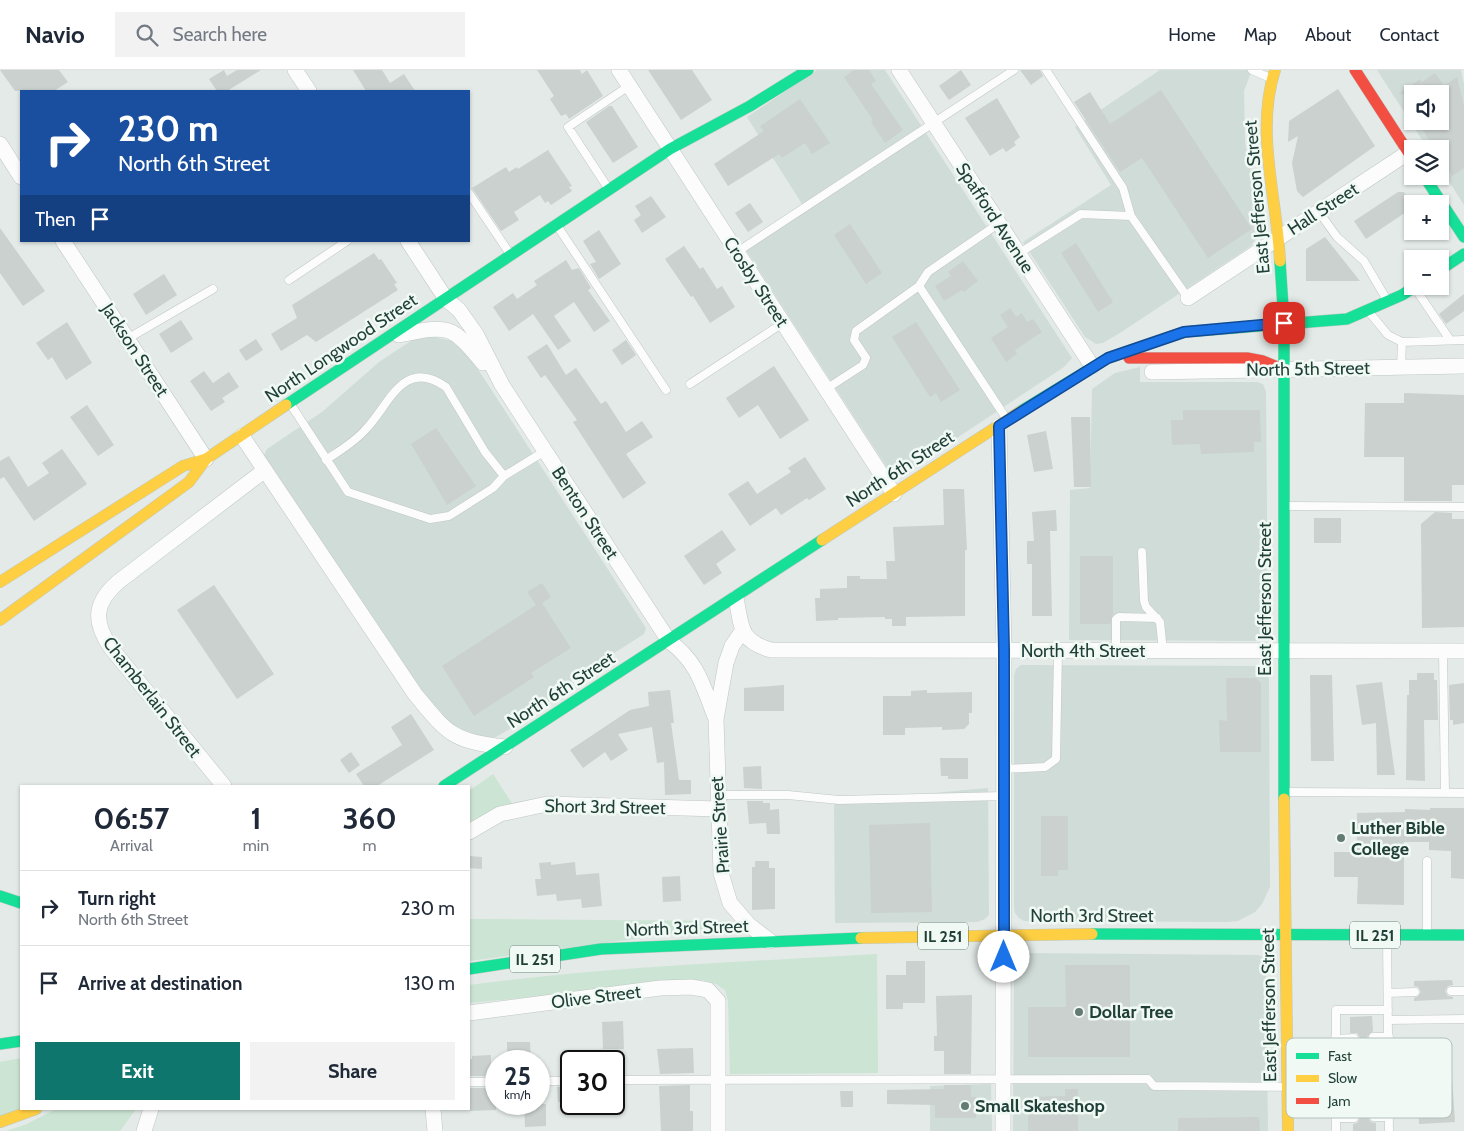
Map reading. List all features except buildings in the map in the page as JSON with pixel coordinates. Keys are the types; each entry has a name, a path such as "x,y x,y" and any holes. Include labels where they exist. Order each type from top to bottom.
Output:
{"main road":[{"name":"North Longwood Street","path":"0,582 183,466 206,459 242,436 670,149 750,106 808,70"},
{"path":"1355,70 1404,144"},
{"name":"North Longwood Street","path":"696,134 778,75"},
{"name":"East Jefferson Street","path":"1274,75 1266,117 1268,155 1279,238 1284,323 1282,652 1287,1038"},
{"path":"1430,185 1464,237"},
{"path":"1449,264 1464,254"},
{"name":"North 6th Street","path":"446,785 1092,366 1108,358 1184,332 1348,318 1404,293"},
{"path":"1108,358 1237,357 1263,361 1285,370"},
{"path":"0,620 189,482 206,459"},
{"path":"0,896 20,903"},
{"name":"North 3rd Street","path":"470,969 601,949 1004,934 1464,935"},
{"path":"0,1044 20,1040"},
{"path":"0,1122 33,1110"},
{"name":"East Jefferson Street","path":"1288,1118 1288,1131"}],"street":[{"path":"295,70 308,90"},
{"name":"Crosby Street","path":"619,70 894,494"},
{"name":"Spafford Avenue","path":"899,70 1092,366"},
{"path":"0,144 20,175"},
{"name":"Hall Street","path":"1188,298 1319,212 1404,159"},
{"name":"Jackson Street","path":"64,242 206,459"},
{"name":"Benton Street","path":"409,242 446,299 459,310 476,334 502,385 669,641"},
{"name":"Benton Street","path":"387,338 430,328 447,328 468,345 502,385"},
{"name":"North 5th Street","path":"1152,372 1464,366"},
{"path":"1002,1131 1004,1078 1003,423"},
{"path":"242,436 415,694 443,728 460,739 481,745 505,747"},
{"name":"Chamberlain Street","path":"223,785 110,648 102,636 98,622 100,606 106,593 118,582 265,470"},
{"path":"736,598 743,630"},
{"name":"North 4th Street","path":"743,630 748,640 756,646 771,650 1464,651"},
{"name":"Prairie Street","path":"743,630 732,646 726,663 716,719 721,873 730,903 749,925 771,942"},
{"name":"Prairie Street","path":"669,641 685,652 697,670 716,719"},
{"name":"Short 3rd Street","path":"470,831 500,814 547,804 718,802"},
{"name":"Olive Street","path":"470,1013 660,988 691,987 708,990 718,1001 717,1078"},
{"path":"717,1078 718,1131"},
{"path":"144,1131 151,1110"},
{"path":"433,1110 434,1131"}],"lane":[{"path":"737,252 934,125 1014,70"},
{"path":"1046,70 1123,188 1131,216 1188,298"},
{"path":"1252,70 1274,75"},
{"path":"609,190 568,127 629,86"},
{"path":"470,194 511,256"},
{"path":"1319,212 1337,237 1364,261 1388,301"},
{"path":"1018,254 1081,214 1131,216"},
{"path":"826,389 863,365 866,358 854,340 856,331 919,286 928,272 998,224"},
{"path":"557,225 666,390"},
{"path":"289,280 346,242"},
{"path":"919,286 1003,423"},
{"path":"127,339 213,289"},
{"path":"1420,295 1450,340"},
{"path":"1367,310 1388,335 1402,342 1464,340"},
{"path":"690,384 783,324"},
{"path":"1400,367 1402,342"},
{"path":"326,460 366,429 389,396 404,382 419,378 436,380 446,388 485,452 504,476"},
{"path":"290,403 348,492 430,518 449,516 493,488 504,476 544,451"},
{"path":"1283,506 1464,507"},
{"path":"1142,552 1144,601 1146,607 1157,618 1162,627 1163,651"},
{"path":"1116,651 1116,619 1119,617 1157,618"},
{"path":"1003,769 1045,767 1056,759 1058,650"},
{"path":"1443,652 1445,793"},
{"path":"1283,792 1464,793"},
{"path":"718,802 788,795 839,800 1003,796"},
{"path":"1427,935 1428,862"},
{"path":"1373,1037 1389,1037 1387,935"},
{"path":"1451,992 1464,991"},
{"path":"1388,993 1415,992"},
{"path":"1335,1038 1336,1010 1388,1010"},
{"path":"1388,1020 1464,1019"},
{"path":"625,1080 717,1078 1148,1079 1154,1086 1286,1087"},
{"path":"470,1082 485,1082"},
{"path":"1336,1131 1336,1118 1354,1118"},
{"path":"1389,1118 1389,1131"}],"shaded area":[{"path":"817,70 885,70 1072,358 1064,367 904,473 892,474 888,469 742,244 802,204 747,117"},
{"path":"1160,70 1252,70 1244,91 1245,142 1262,230 1251,246 1123,331 1103,343 1096,344 1085,337 1023,242 1111,185 1075,127"},
{"path":"1377,70 1461,70 1464,84 1464,205 1449,181 1449,140 1422,140 1416,130 1449,130 1449,85 1404,85 1404,112"},
{"path":"429,336 452,341 472,360 646,628 644,634 578,676 535,714 496,737 483,739 439,721 266,462 264,455 267,449 322,412 379,362 414,339"},
{"path":"1140,367 1140,382 1257,382 1263,384 1266,392 1268,628 1263,639 1255,641 1069,640 1070,490 1090,488 1092,389 1115,373"},
{"path":"1021,665 1263,666 1268,673 1269,682 1270,887 1262,904 1255,912 1238,921 1227,922 1024,921 1019,918 1015,913 1014,907 1014,676 1016,669"},
{"path":"988,788 989,915 985,919 977,922 835,923 834,802"},
{"path":"1023,953 1258,955 1263,957 1266,963 1268,1131 1013,1131 1014,963"},
{"path":"991,1084 992,1131 930,1131 930,1086"}],"green space":[{"path":"493,774 513,805 470,822 470,790"},
{"path":"470,919 726,921 732,926 470,961"},
{"path":"877,954 878,1073 730,1074 728,1001 725,990 716,984 703,980 470,1003 470,985 673,966"},
{"path":"20,1058 20,1109 0,1117 0,1062"},
{"path":"54,1110 135,1110 120,1131 6,1131 27,1124"}],"traffic: fast":[{"path":"286,405 670,149 750,106 808,70"},
{"path":"1430,185 1464,237"},
{"path":"1449,264 1464,254"},
{"path":"1280,261 1284,323 1284,799"},
{"path":"1021,411 1108,358 1184,332 1347,319 1404,294"},
{"path":"446,785 822,540"},
{"path":"0,896 20,903"},
{"path":"1092,934 1464,935"},
{"path":"470,969 601,949 861,938"},
{"path":"0,1044 20,1041"}],"traffic: slow":[{"path":"1275,70 1269,93 1267,141 1280,261"},
{"path":"0,582 183,466 206,459 286,405"},
{"path":"822,540 1021,411"},
{"path":"0,620 189,482 206,459"},
{"path":"1284,799 1287,1038"},
{"path":"861,938 1092,934"},
{"path":"0,1122 33,1110"},
{"path":"1288,1118 1288,1131"}],"traffic: jam":[{"path":"1355,70 1404,146"},
{"path":"1129,358 1247,358 1263,361 1285,370"}],"place":[{"name":"Luther Bible College","path":"1341,838"},
{"name":"Dollar Tree","path":"1079,1012"},
{"name":"Small Skateshop","path":"965,1106"}],"route":[{"path":"1004,957 1004,650 999,426 1092,366 1108,358 1184,332 1284,323"}]}
